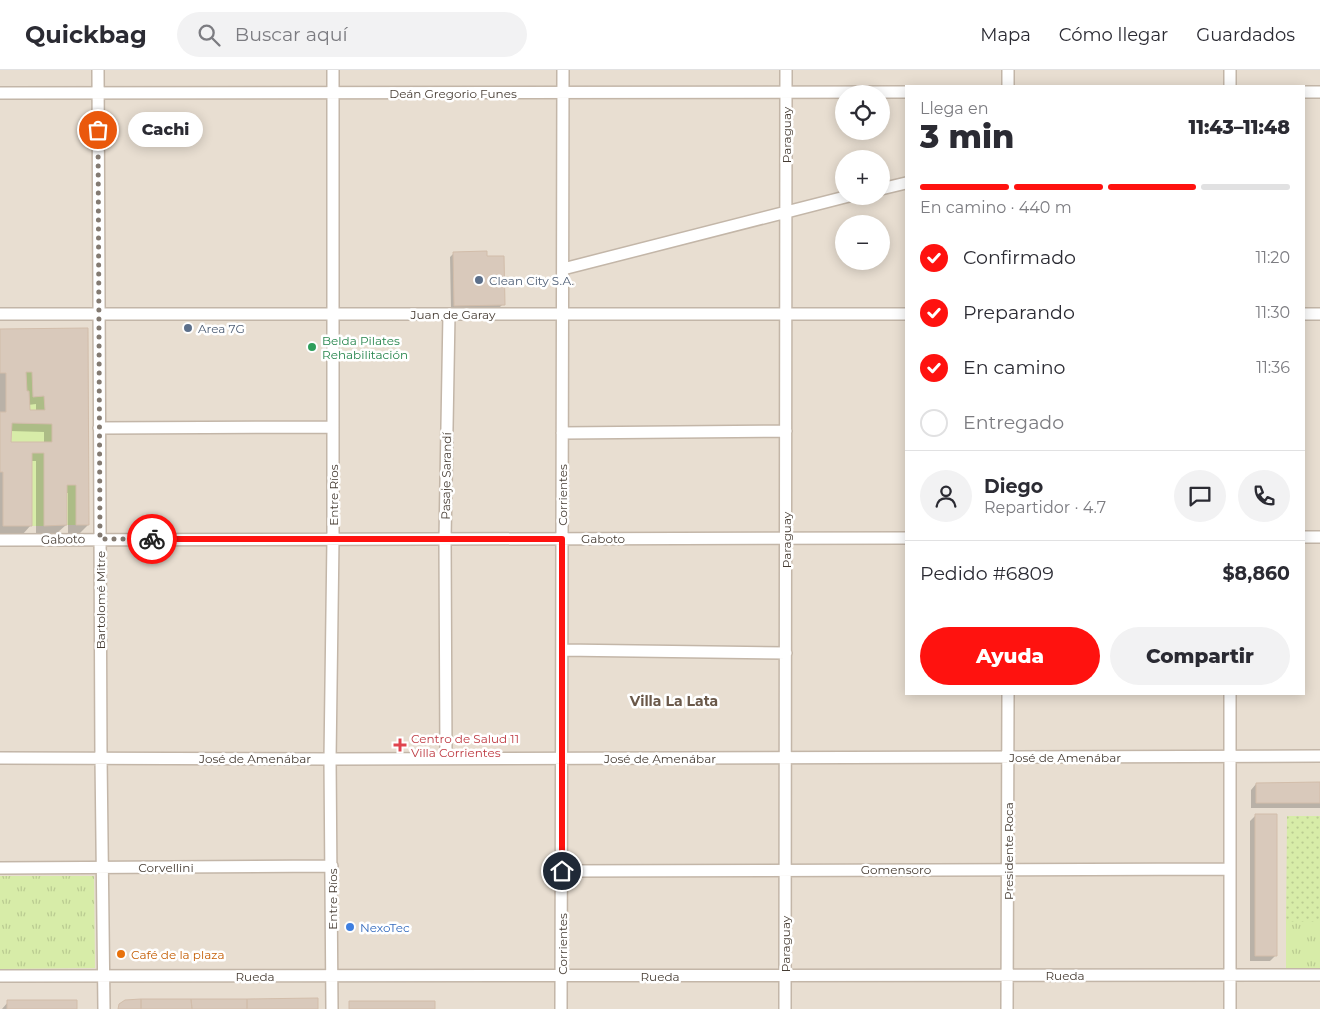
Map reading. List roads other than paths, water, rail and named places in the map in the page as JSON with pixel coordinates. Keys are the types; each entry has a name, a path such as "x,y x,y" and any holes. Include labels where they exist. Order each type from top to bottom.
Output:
{"street":[{"name":"Bartolomé Mitre","path":"98,70 100,758 104,1009"},
{"name":"Entre Ríos","path":"332,1009 330,759 333,539 333,70"},
{"name":"Corrientes","path":"561,1009 563,70"},
{"name":"Paraguay","path":"785,1009 786,70"},
{"path":"1008,70 1008,85"},
{"path":"1230,70 1230,85"},
{"name":"Deán Gregorio Funes","path":"0,93 905,92"},
{"path":"1305,92 1320,92"},
{"path":"890,187 905,183"},
{"path":"563,268 835,200"},
{"name":"Juan de Garay","path":"0,314 905,314"},
{"name":"Pasaje Sarandí","path":"446,758 445,539 449,314"},
{"path":"1305,314 1320,314"},
{"path":"99,428 333,427"},
{"path":"562,433 786,431"},
{"path":"1305,537 1320,537"},
{"name":"Gaboto","path":"0,540 905,538"},
{"path":"562,650 786,652"},
{"name":"Presidente Roca","path":"1008,695 1008,1009"},
{"path":"1230,695 1230,1009"},
{"name":"José de Amenábar","path":"0,758 1320,756"},
{"name":"Corvellini","path":"0,868 332,866"},
{"name":"Gomensoro","path":"562,871 1008,868 1230,869"},
{"name":"Rueda","path":"0,976 1320,975"}],"place":[{"name":"Cachi","path":"98,130"},
{"name":"Clean City S.A.","path":"479,280"},
{"name":"Area 7G","path":"188,328"},
{"name":"Belda Pilates Rehabilitación","path":"312,347"},
{"name":"Centro de Salud 11 Villa Corrientes","path":"400,745"},
{"name":"NexoTec","path":"350,927"},
{"name":"Café de la plaza","path":"121,954"}],"district":[{"name":"Villa La Lata","path":"674,701"}]}
